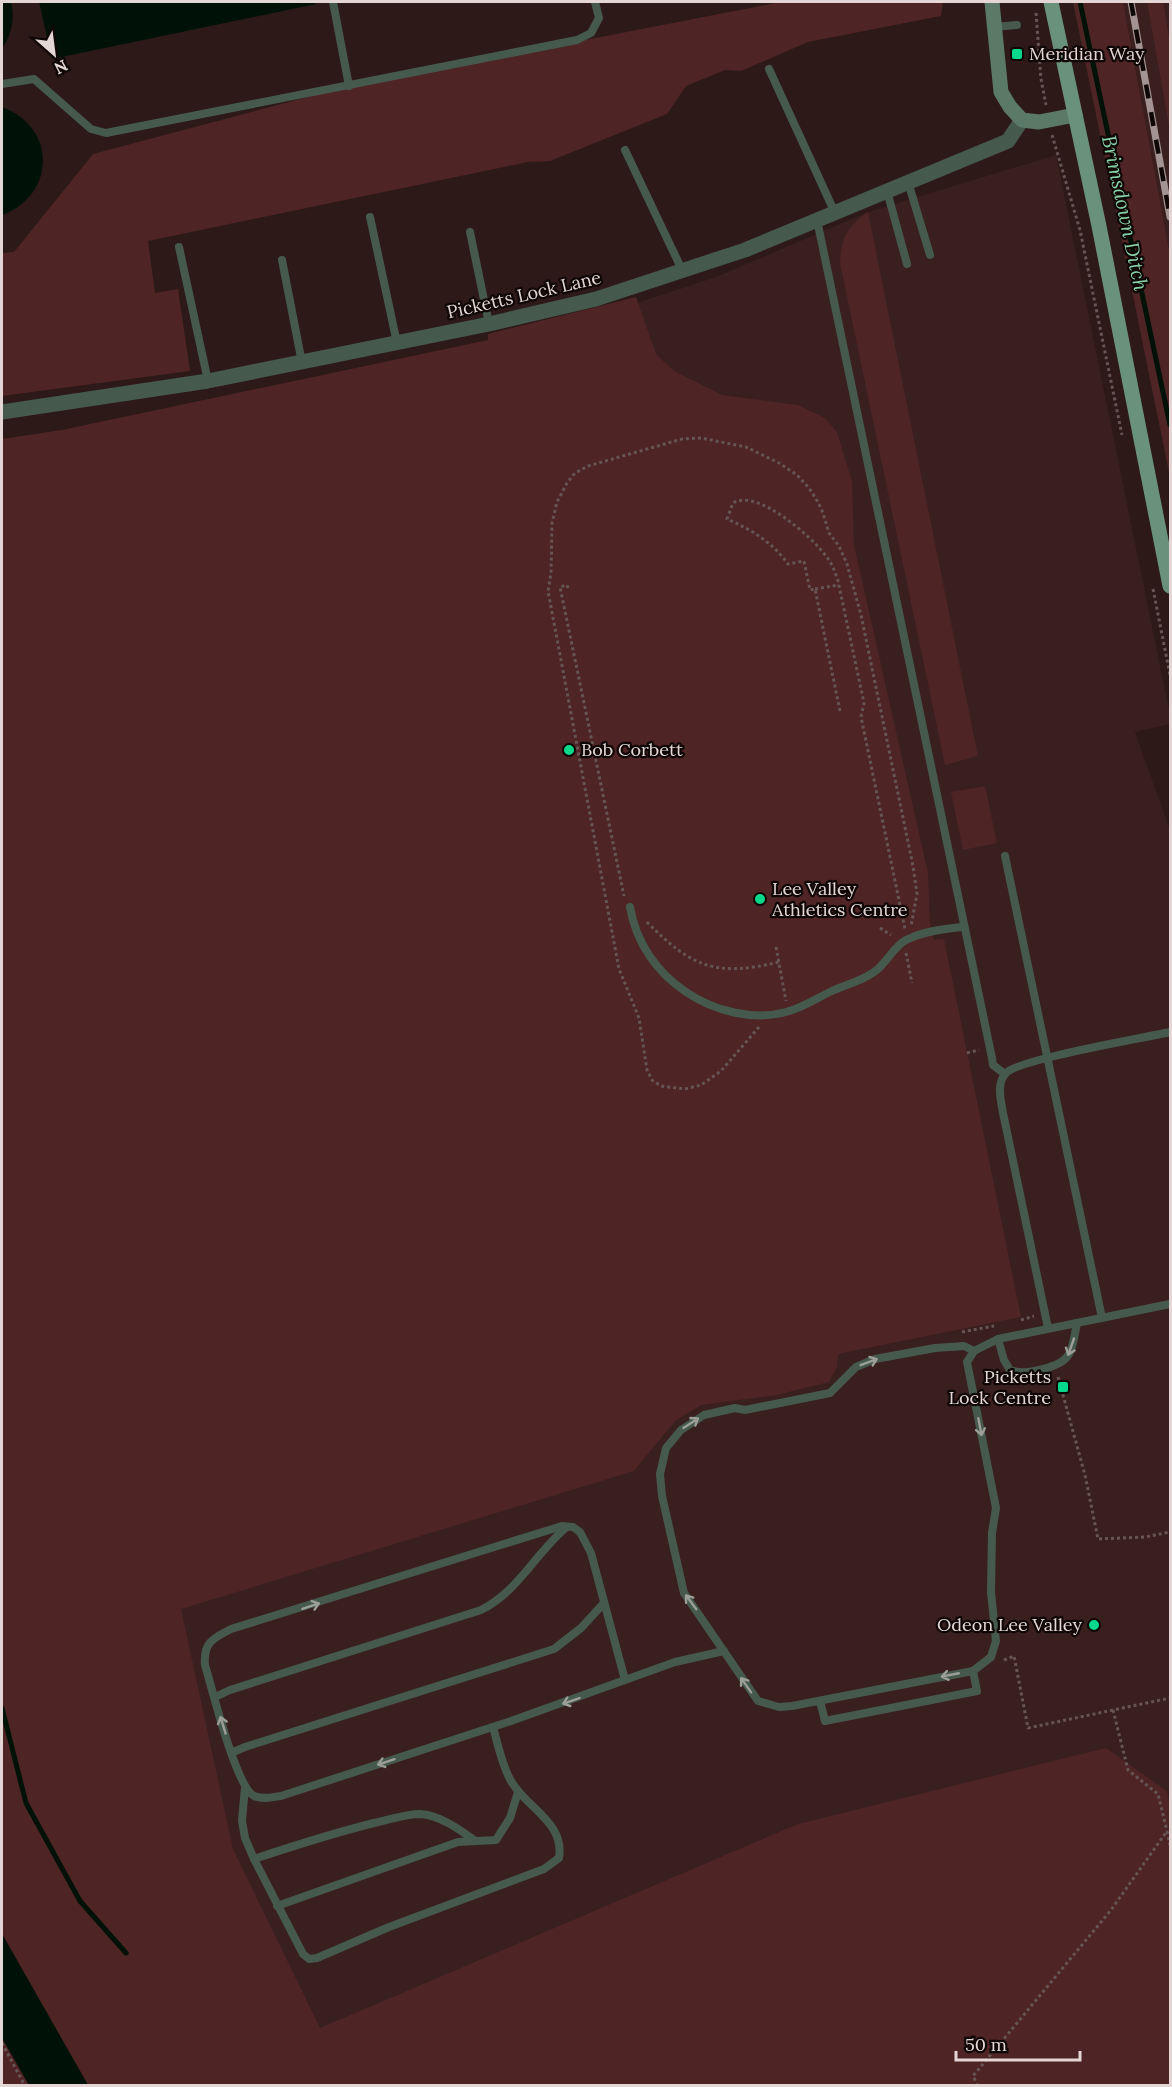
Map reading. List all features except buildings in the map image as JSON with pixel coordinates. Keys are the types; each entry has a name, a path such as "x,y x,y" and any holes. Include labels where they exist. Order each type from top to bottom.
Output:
{"main road":[{"path":"1051,2 1170,586"}],"street":[{"path":"992,2 1001,92 1010,107 1022,120 1044,122 1075,115"},
{"name":"Picketts Lock Lane","path":"2,412 208,381 489,324 596,299 745,250 1008,141 1022,120"}],"lane":[{"path":"333,2 349,86"},
{"path":"2,84 34,79 91,129 106,133 577,40 591,33 599,18 595,2"},
{"path":"994,27 1017,25"},
{"path":"769,69 835,213"},
{"path":"625,150 683,272"},
{"path":"908,182 930,255"},
{"path":"887,191 908,264"},
{"path":"370,218 397,343"},
{"path":"817,220 993,1065 1005,1074"},
{"path":"470,232 489,324"},
{"path":"179,247 208,381"},
{"path":"282,260 302,363"},
{"path":"1005,856 1102,1318"},
{"path":"630,907 632,922 642,945 673,983 700,1001 740,1014 788,1012 874,972 904,941 932,931 963,927"},
{"path":"1048,1328 1003,1113 1000,1085 1005,1074 1014,1068 1047,1058 1170,1032"},
{"path":"974,1351 964,1346 935,1348 875,1359 856,1368 830,1393 745,1410 735,1408 704,1415 681,1430 666,1448 660,1474 662,1497 684,1593 758,1701 779,1707 820,1701 973,1671 991,1658 996,1641 991,1581 992,1533 996,1508 967,1362 974,1351 998,1339 1170,1304"},
{"path":"998,1339 1004,1360 1010,1370 1021,1374 1055,1366 1066,1359 1072,1348 1077,1323"},
{"path":"625,1680 591,1553 580,1532 568,1526 231,1629 208,1644 204,1653 205,1665 231,1753 245,1787 252,1795 263,1799 281,1796 492,1727 625,1680 675,1662 724,1651"},
{"path":"215,1698 230,1690 481,1610 508,1593 568,1526"},
{"path":"231,1753 554,1649 581,1628 604,1603"},
{"path":"820,1701 825,1722 977,1691 973,1671"},
{"path":"245,1787 242,1821 245,1838 303,1954 309,1959 317,1958 388,1927 544,1869 559,1858 560,1850 553,1827 546,1816 519,1792 510,1779 492,1727"},
{"path":"277,1905 458,1842 496,1840 510,1818 519,1792"},
{"path":"254,1859 350,1829 408,1815 422,1814 434,1817 460,1829 474,1840"}],"path":[{"path":"1036,12 1042,90"},
{"path":"1054,145 1089,268 1124,443"},
{"path":"759,1027 721,1071 701,1085 685,1089 661,1086 652,1080 647,1070 639,1018 619,969 548,591 551,573 552,523 561,491 575,473 602,460 682,439 701,438 746,447 763,454 797,475 809,488 824,513 829,533 839,546 847,564 861,615 913,866 917,894 911,925"},
{"path":"839,585 810,591 804,561 788,564 759,534 727,519 733,503 737,500 752,501 792,523 806,534 826,556 833,568 839,585 864,703 861,717 905,926"},
{"path":"1152,582 1170,675"},
{"path":"568,588 567,585 560,587 626,907 634,906 673,948 702,963 739,970 779,962"},
{"path":"815,589 840,711"},
{"path":"880,928 886,932"},
{"path":"904,941 912,983"},
{"path":"776,947 787,1002"},
{"path":"1055,1366 1085,1475 1098,1539 1145,1537 1170,1532"},
{"path":"1003,1660 1014,1656 1028,1728 1170,1698"},
{"path":"1113,1710 1128,1770 1158,1794 1170,1845"},
{"path":"978,2085 973,2076 1111,1910 1167,1831"},
{"path":"2,2043 25,2085"}],"shaded area":[{"path":"2,2 11,2 13,14 12,26 2,48"},
{"path":"39,2 315,2 316,4 52,59"},
{"path":"781,2 943,2 941,16 808,42 741,71 725,70 686,86 667,114 550,161 528,162 148,241 155,293 178,289 190,371 2,396 2,253 14,252 93,154 349,86"},
{"path":"1073,2 1123,2 1170,255 1170,477"},
{"path":"1123,2 1147,2 1170,133 1170,255"},
{"path":"1147,2 1163,2 1170,41 1170,133"},
{"path":"1163,2 1170,2 1170,41"},
{"path":"2,107 20,117 33,130 40,145 43,161 40,177 33,192 20,205 2,215"},
{"path":"1056,155 1170,715 1170,724 1135,732 1170,830 1170,2085 88,2085 2,1934 2,439 62,430 489,340 637,303 716,277 868,212"},
{"path":"868,212 978,756 945,765 840,263 846,233"},
{"path":"636,297 656,354 674,371 722,395 798,405 825,418 837,432 852,481 854,545 928,873 930,924 934,940 944,939 1021,1317 838,1354 837,1367 829,1382 777,1395 701,1405 675,1421 634,1471 181,1609 233,1849 320,2028 798,1824 1106,1748 1167,1791 1170,1805 1170,2085 88,2085 2,1933 2,439 62,430 488,340 488,334"},
{"path":"985,786 997,843 963,850 951,792"},
{"path":"2,1934 88,2085 29,2085 2,2038"},
{"path":"2,2038 29,2085 2,2085"}],"waterway":[{"name":"Brimsdown Ditch","path":"1080,2 1170,425"},
{"path":"2,1708 26,1803 80,1901 126,1953"}],"railway":[{"path":"1131,2 1170,217"}],"place":[{"name":"Meridian Way","path":"1017,54"},
{"name":"Bob Corbett","path":"569,750"},
{"name":"Lee Valley Athletics Centre","path":"760,899"},
{"name":"Picketts Lock Centre","path":"1063,1387"},
{"name":"Odeon Lee Valley","path":"1094,1625"}]}
